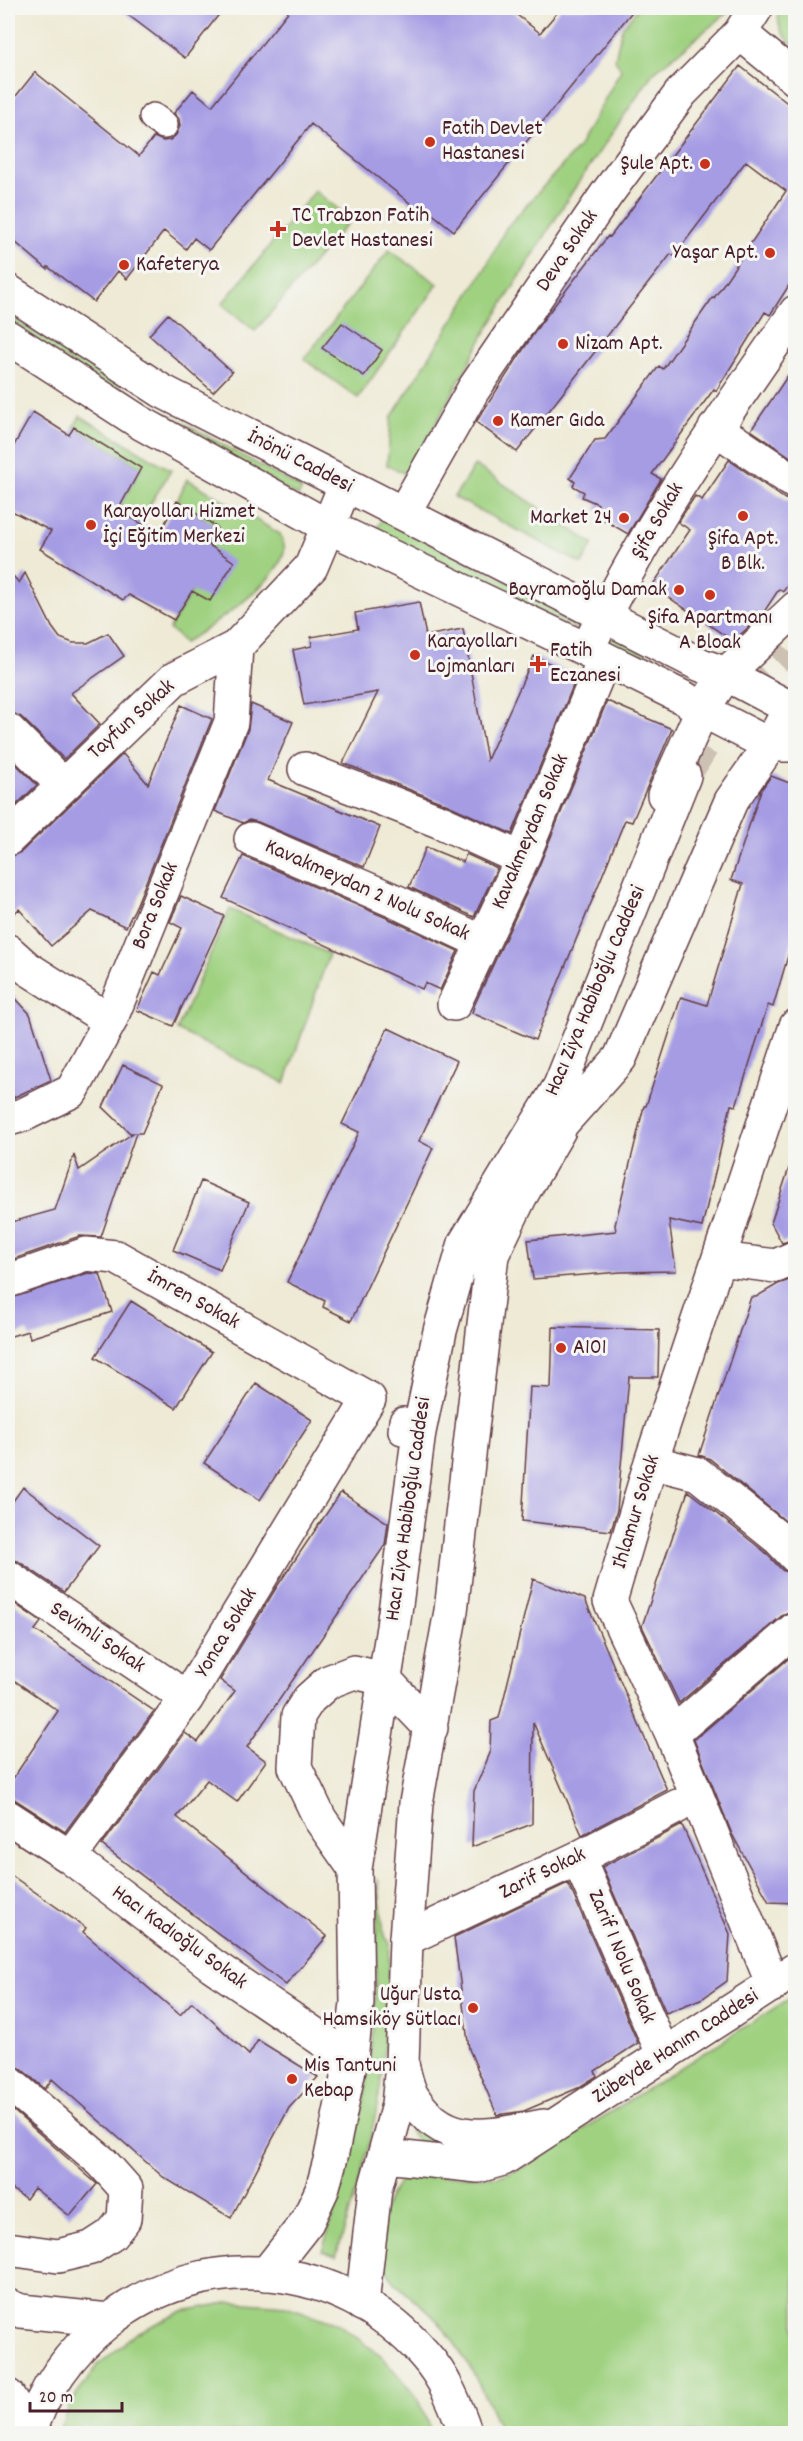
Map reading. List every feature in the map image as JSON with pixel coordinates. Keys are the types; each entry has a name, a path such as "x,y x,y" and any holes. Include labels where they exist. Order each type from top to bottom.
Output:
{"street":[{"path":"748,20 795,79"},
{"name":"Deva Sokak","path":"404,512 473,390 606,195 681,93 748,20"},
{"name":"İnönü Caddesi","path":"8,291 162,392 345,486 404,512 603,615 794,708"},
{"name":"Şifa Sokak","path":"603,615 696,457 795,312"},
{"name":"İnönü Caddesi","path":"8,337 141,423 327,526 595,654 684,698 702,710 783,745"},
{"path":"141,423 162,392"},
{"path":"715,428 795,483"},
{"name":"Tayfun Sokak","path":"8,839 62,784 174,679 236,647 311,567 345,486"},
{"path":"510,1167 547,1061 702,710 726,674 795,608"},
{"path":"595,654 603,615"},
{"name":"Bora Sokak","path":"8,1119 72,1091 110,1021 231,722 236,647"},
{"name":"Kavakmeydan Sokak","path":"454,1004 522,859 595,654"},
{"path":"563,1122 620,1058 731,801 783,745 794,708"},
{"path":"8,730 62,784"},
{"path":"305,769 441,822 522,859"},
{"name":"Hacı Ziya Habiboğlu Caddesi","path":"266,2274 307,2222 322,2190 351,2059 357,2003 355,1869 384,1679 411,1427 465,1243 560,1086 693,781 563,1122 520,1197 492,1255 451,1611 416,1803 406,1939 402,2065 398,2105 386,2156 375,2189 362,2304"},
{"name":"Kavakmeydan 2 Nolu Sokak","path":"251,839 395,901 482,942"},
{"path":"8,951 27,968 110,1021"},
{"name":"Ihlamur Sokak","path":"784,1977 610,1601 651,1462 795,1026"},
{"name":"İmren Sokak","path":"8,1281 86,1254 116,1257 366,1415"},
{"path":"719,1259 776,1266 795,1257"},
{"name":"Yonca Sokak","path":"70,1857 187,1698 366,1415"},
{"path":"651,1462 698,1474 778,1538 795,1557"},
{"name":"Sevimli Sokak","path":"8,1577 187,1698"},
{"path":"672,1734 795,1628"},
{"path":"355,1869 320,1819 295,1767 298,1716 309,1699 328,1682 354,1672 384,1679 431,1728"},
{"name":"Zarif Sokak","path":"406,1939 578,1858 678,1806"},
{"name":"Hacı Kadıoğlu Sokak","path":"8,1817 70,1857 212,1965 351,2059"},
{"name":"Zarif 1 Nolu Sokak","path":"578,1858 664,2056"},
{"name":"Zübeyde Hanım Caddesi","path":"386,2156 478,2166 503,2159 784,1977"},
{"path":"402,2065 411,2095 429,2116 446,2130 471,2136 555,2124"},
{"path":"8,2082 102,2162 126,2189 124,2219 111,2235 91,2248 58,2256 8,2249"},
{"path":"30,2432 53,2381 86,2338 129,2305 178,2283 231,2272 286,2275 338,2290 385,2317 425,2355 454,2400 466,2433"},
{"path":"8,2306 21,2312 109,2320"},
{"path":"8,2396 30,2432"}],"green space":[{"path":"638,8 733,8 653,73 572,192 485,333 408,475 387,465 391,418 485,269 506,228 578,148 621,70 615,59 622,28"},
{"path":"779,8 791,8 795,15 795,47 781,30 778,20"},
{"path":"315,191 351,219 255,331 222,304"},
{"path":"389,250 438,284 358,398 304,359"},
{"path":"8,315 136,396 133,402 8,324"},
{"path":"164,412 302,489 298,496 160,420"},
{"path":"80,416 171,470 139,523 118,510 141,468 74,427"},
{"path":"475,465 593,544 582,564 454,497"},
{"path":"187,479 280,534 284,550 279,564 256,590 226,615 184,643 169,629 192,591 217,527 177,501"},
{"path":"382,519 586,621 581,631 375,533"},
{"path":"609,634 709,688 707,695 603,644"},
{"path":"230,909 329,954 285,1083 177,1030"},
{"path":"378,1879 384,1935 390,1943 382,2076 366,2156 336,2256 322,2251 352,2153 369,2067 377,1960"},
{"path":"795,1995 795,2433 501,2433 476,2379 453,2341 431,2314 397,2284 383,2261 382,2221 385,2207 394,2189 409,2175 497,2177 524,2167"},
{"path":"417,2120 453,2146 428,2150 409,2131"},
{"path":"232,2302 286,2306 338,2324 382,2356 417,2398 432,2433 58,2433 70,2404 99,2364 137,2333 183,2311"}],"building":[{"path":"119,8 224,8 185,58"},
{"name":"Fatih Devlet Hastanesi","path":"291,8 508,8 540,33 561,8 635,8 454,231 430,212 426,216 311,124 209,250 194,238 186,249 164,231 127,279 118,271 94,302 48,267 47,269 8,236 8,106 35,72 139,156 154,137 163,141 170,140 176,135 180,126 179,119 174,113 193,90 212,106"},
{"path":"740,66 795,109 795,276 770,315 765,312 716,391 714,389 652,474 661,479 628,534 604,520 606,516 596,509 598,504 582,497 584,492 573,486 575,482 570,478 595,440 605,439 659,366 663,369 786,191 746,161 674,256 671,254 517,452 476,422 540,324 608,236 610,237"},
{"path":"168,314 232,372 213,392 149,335"},
{"path":"342,323 382,350 364,376 322,348"},
{"path":"795,365 795,460 751,430"},
{"name":"Karayolları Hizmet İçi Eğitim Merkezi","path":"33,412 69,435 74,427 141,468 118,510 159,534 177,501 217,527 209,545 234,562 210,601 192,591 174,620 129,595 123,600 40,549 51,531 8,509 8,456"},
{"path":"729,460 785,499 795,502 795,573 783,592 779,589 762,615 733,641 652,586 690,530 678,522 695,496 702,500"},
{"path":"8,570 19,583 25,573 52,627 60,638 73,643 88,643 108,633 124,656 71,693 100,724 64,759 21,717 8,712"},
{"path":"419,602 426,636 463,629 487,760 534,656 577,676 512,834 448,805 343,763 378,692 304,705 293,650 312,646 311,637 358,629 355,613"},
{"path":"607,701 672,729 632,822 625,820 535,1040 472,1013 539,866"},
{"path":"251,704 293,722 268,780 380,827 364,867 258,822 249,820 243,823 215,811 248,729"},
{"path":"181,705 212,719 126,927 92,911 51,946 19,909 8,919 8,857 21,852 123,754 148,784"},
{"path":"8,756 37,785 8,813"},
{"path":"771,776 795,785 795,932 773,1007 768,1005 736,1106 731,1105 702,1227 669,1220 676,1271 621,1272 533,1279 528,1240 616,1231 615,1225 644,1106 646,1106 681,997 707,1005 743,884 731,880 761,790"},
{"path":"426,847 463,862 466,854 497,868 474,917 409,887"},
{"path":"243,856 458,951 440,990 425,983 422,989 223,898"},
{"path":"181,896 224,916 173,1026 137,1010 154,972 160,975 182,928 170,922"},
{"path":"8,990 30,1014 51,1080 8,1100"},
{"path":"388,1028 457,1061 419,1141 433,1148 351,1321 323,1307 325,1301 287,1282 359,1132 342,1124"},
{"path":"123,1065 163,1084 142,1133 136,1133 101,1237 80,1236 8,1261 8,1223 55,1210 74,1155 79,1170 133,1133 130,1133 103,1107"},
{"path":"791,1162 795,1163 795,1239 782,1243 771,1223"},
{"path":"201,1181 249,1202 220,1270 173,1250"},
{"path":"88,1273 100,1274 112,1312 30,1338 28,1331 8,1337 8,1299"},
{"path":"795,1278 795,1529 710,1459 699,1455 751,1297 756,1297 778,1284"},
{"path":"131,1301 212,1352 176,1408 95,1357"},
{"path":"553,1327 659,1330 658,1377 629,1377 617,1510 611,1531 522,1521 530,1387 551,1388"},
{"path":"256,1383 312,1420 260,1500 204,1463"},
{"path":"23,1487 99,1546 64,1592 18,1561 8,1559 8,1508"},
{"path":"688,1491 765,1552 782,1570 795,1575 795,1610 784,1614 679,1703 642,1626"},
{"path":"341,1492 388,1523 385,1545 247,1747 266,1761 237,1802 207,1780 177,1817 327,1936 286,1985 102,1845 185,1733 198,1742 235,1691 220,1680 276,1588"},
{"path":"533,1579 585,1599 667,1790 582,1835 533,1722 532,1824 472,1847 474,1791 490,1753 491,1721 499,1718"},
{"path":"8,1599 41,1622 35,1630 154,1711 65,1832 8,1795 8,1786 58,1711 8,1676"},
{"path":"795,1653 795,1903 769,1902 732,1834 694,1740"},
{"path":"682,1825 730,1934 727,1981 703,1998 666,2013 602,1867"},
{"path":"8,1873 86,1928 83,1932 180,2015 192,2002 249,2055 258,2040 318,2077 289,2108 231,2218 163,2177 52,2079 45,2089 20,2068 8,2064"},
{"path":"568,1883 638,2043 595,2071 597,2076 578,2088 524,2111 497,2115 469,2049 454,1937"},
{"path":"8,2106 97,2184 70,2216 34,2188 26,2199 8,2186"}],"tunnel":[{"path":"685,774 729,703 786,648"}],"place":[{"name":"Fatih Devlet Hastanesi","path":"430,142"},
{"name":"Şule Apt.","path":"705,164"},
{"name":"TC Trabzon Fatih Devlet Hastanesi","path":"278,229"},
{"name":"Yaşar Apt.","path":"770,253"},
{"name":"Kafeterya","path":"124,265"},
{"name":"Nizam Apt.","path":"563,344"},
{"name":"Kamer Gıda","path":"498,421"},
{"name":"Şifa Apt. B Blk.","path":"743,516"},
{"name":"Market 24","path":"624,518"},
{"name":"Karayolları Hizmet İçi Eğitim Merkezi","path":"91,525"},
{"name":"Bayramoğlu Damak","path":"679,590"},
{"name":"Şifa Apartmanı A Bloak","path":"710,595"},
{"name":"Karayolları Lojmanları","path":"415,655"},
{"name":"Fatih Eczanesi","path":"538,664"},
{"name":"A101","path":"561,1348"},
{"name":"Uğur Usta Hamsiköy Sütlacı","path":"473,2008"},
{"name":"Mis Tantuni Kebap","path":"292,2079"}]}
